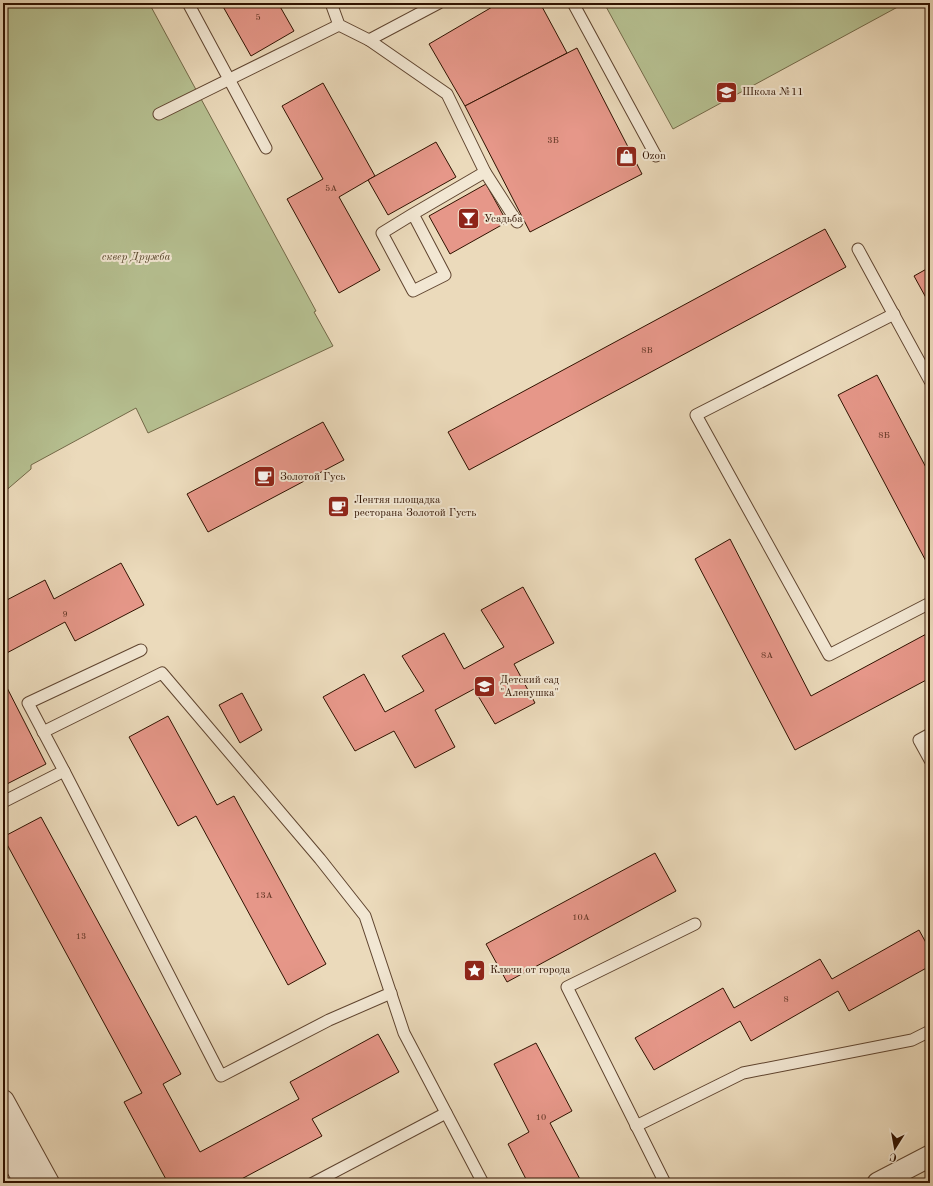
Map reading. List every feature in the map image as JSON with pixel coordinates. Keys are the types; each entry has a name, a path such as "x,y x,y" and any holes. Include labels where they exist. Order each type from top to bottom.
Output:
{"street":[{"path":"3,1101 48,1183"},
{"path":"3,1142 26,1183"},
{"path":"878,1183 930,1156"}],"lane":[{"path":"188,3 266,148"},
{"path":"331,3 339,25 369,40 447,94 485,172 517,222"},
{"path":"369,40 439,3"},
{"path":"573,3 656,156"},
{"path":"159,114 339,25"},
{"path":"413,214 445,275 413,291 382,233 413,214 485,172"},
{"path":"858,249 930,382"},
{"path":"894,314 696,415 829,655 930,603"},
{"path":"141,650 28,703 221,1076 329,1020 391,993"},
{"path":"43,732 162,673 320,859 365,916 404,1033 483,1183"},
{"path":"930,734 919,740 930,760"},
{"path":"3,802 64,771"},
{"path":"665,1183 567,987 695,924"},
{"path":"636,1126 743,1073 912,1040 930,1031"},
{"path":"313,1183 446,1113"}],"green space":[{"name":"сквер Дружба","path":"3,3 149,3 316,311 314,312 333,346 148,433 136,408 31,465 31,469 3,493"},
{"name":"Школа №11","path":"604,3 905,3 673,129"}],"building":[{"path":"221,3 278,3 294,31 251,56"},
{"path":"499,3 540,3 567,53 465,106 429,44"},
{"path":"577,48 642,174 530,232 465,106"},
{"path":"323,83 375,176 339,197 380,270 339,293 287,199 323,179 282,106"},
{"path":"436,142 456,177 388,215 368,180"},
{"name":"Усадьба","path":"486,184 507,222 450,254 429,216"},
{"path":"825,229 846,267 469,470 448,432"},
{"path":"930,267 930,305 914,276"},
{"path":"877,375 930,475 930,564 928,565 838,395"},
{"name":"Золотой Гусь","path":"323,422 344,460 208,532 187,494"},
{"path":"730,539 811,696 930,632 930,678 795,750 695,559"},
{"path":"121,563 144,605 75,641 65,622 3,655 3,602 45,580 54,599"},
{"path":"523,587 554,643 514,664 535,703 495,724 474,689 435,710 455,747 415,768 394,731 355,751 323,697 364,674 385,712 424,691 402,656 444,633 464,669 504,647 481,610"},
{"path":"3,680 46,764 3,786"},
{"path":"242,693 262,730 240,743 219,705"},
{"path":"168,716 217,805 234,796 326,964 288,985 196,816 178,826 129,737"},
{"path":"41,817 181,1074 163,1084 200,1152 299,1099 290,1082 378,1034 399,1072 312,1119 322,1136 234,1183 168,1183 124,1102 142,1093 3,837"},
{"path":"655,853 676,891 507,982 486,944"},
{"path":"919,930 930,950 930,966 849,1011 838,991 751,1041 740,1021 654,1070 635,1038 723,988 734,1008 820,959 832,979"},
{"path":"536,1043 572,1111 550,1123 582,1183 528,1183 508,1144 529,1132 494,1064"}],"place":[{"name":"Школа №11","path":"727,92"},
{"name":"Ozon","path":"627,156"},
{"name":"Усадьба","path":"468,219"},
{"name":"Золотой Гусь","path":"265,477"},
{"name":"Лентяя площадка ресторана Золотой Густь","path":"338,506"},
{"name":"Детский сад \"Аленушка\"","path":"485,686"},
{"name":"Ключи от города","path":"475,970"}]}
